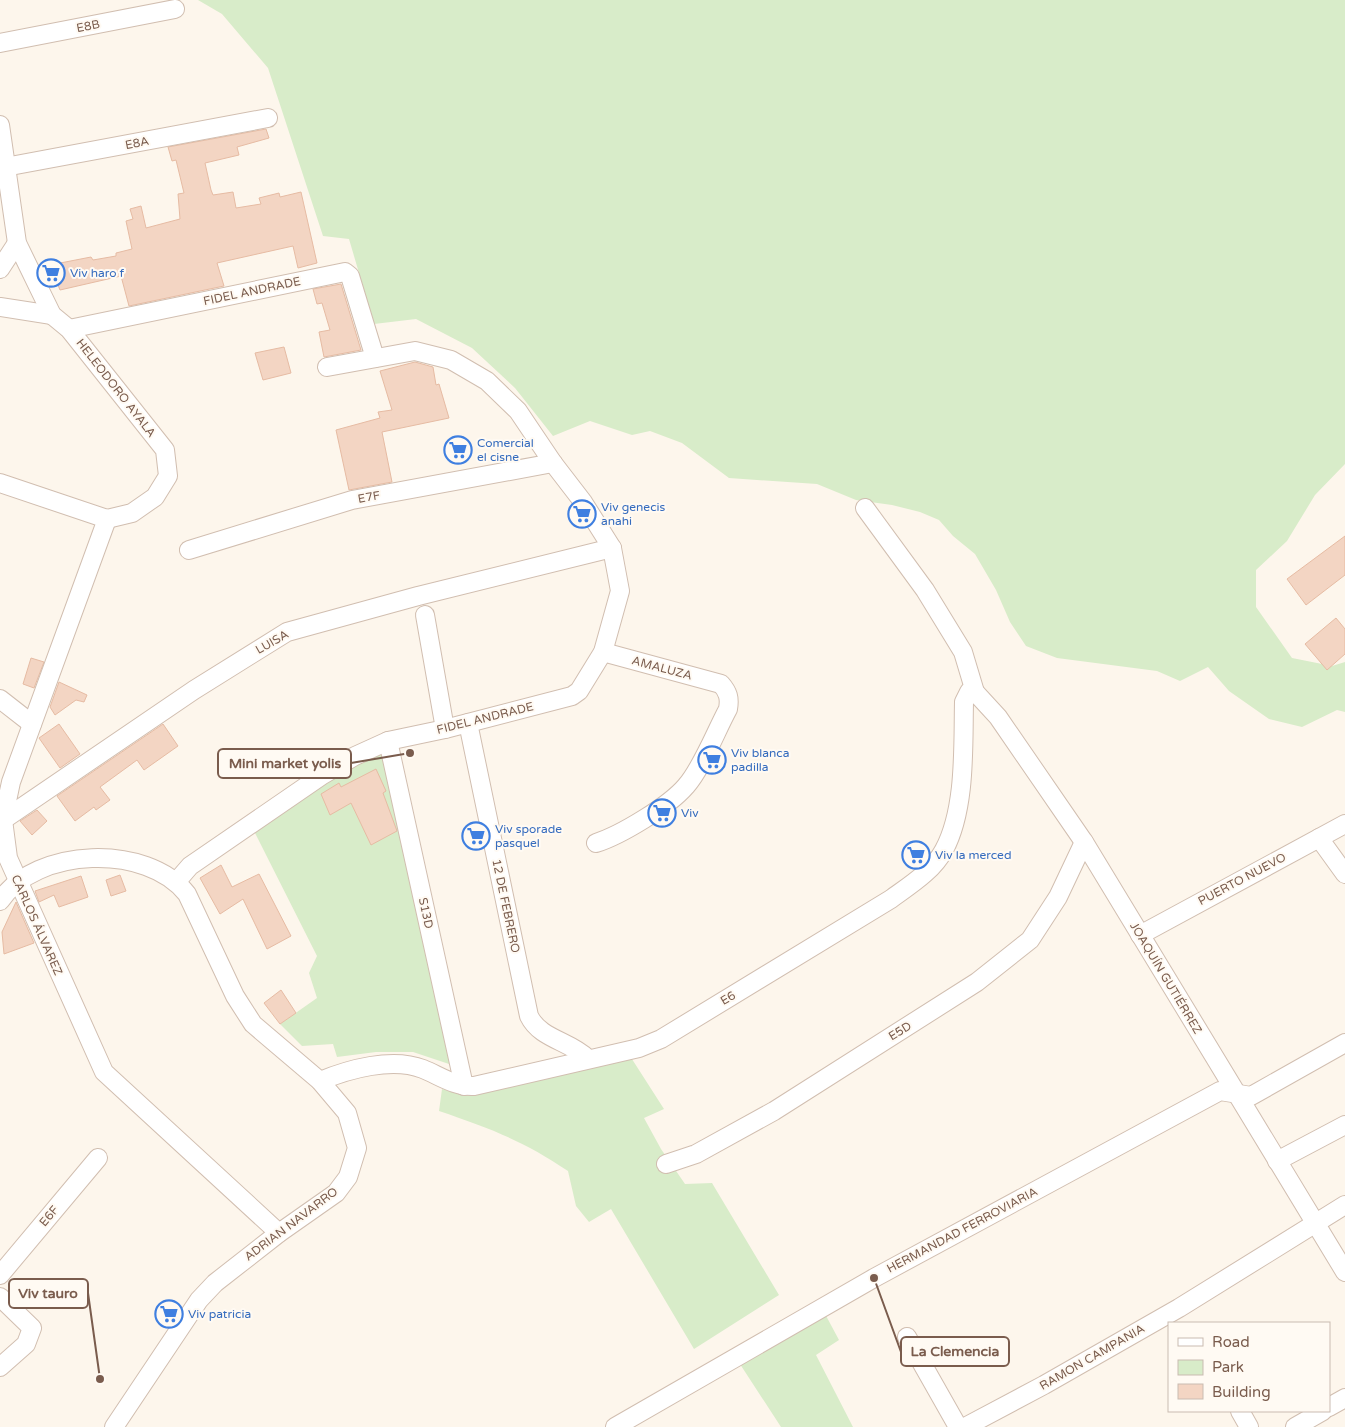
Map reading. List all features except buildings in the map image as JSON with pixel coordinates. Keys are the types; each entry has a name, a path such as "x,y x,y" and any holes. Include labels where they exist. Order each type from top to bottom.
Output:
{"street":[{"name":"E8B","path":"0,43 175,9"},
{"name":"E8A","path":"5,167 268,118"},
{"name":"HELEODORO AYALA","path":"0,124 17,243 52,314 69,329 165,450 168,476 155,497 132,513 107,519"},
{"path":"0,269 17,243"},
{"name":"FIDEL ANDRADE","path":"69,329 345,272 350,276 375,358"},
{"path":"0,308 52,314"},
{"name":"FIDEL ANDRADE","path":"177,881 190,866 321,776 355,756 388,741 468,724 572,696 579,691 603,652 620,591 612,548 583,502 553,464 518,412 487,380 451,360 415,351 328,368"},
{"name":"E7F","path":"189,550 352,500 553,464"},
{"path":"0,483 107,519"},
{"path":"865,508 925,590 963,652 975,692"},
{"name":"CARLOS ÁLVAREZ","path":"107,519 11,782 3,820 8,858 104,1072 279,1233"},
{"name":"LUISA","path":"3,820 194,690 287,632 418,596 612,548"},
{"path":"425,615 445,729"},
{"name":"AMALUZA","path":"596,843 613,838 640,821 687,786 728,708 730,700 727,691 721,684 603,652"},
{"name":"E6","path":"464,1086 639,1048 661,1039 891,899 927,872 944,851 953,827 962,776 964,702 969,692 975,692"},
{"name":"JOAQUÍN GUTIÉRREZ","path":"975,692 998,718 1084,842 1345,1272"},
{"path":"0,699 32,724"},
{"name":"12 DE FEBRERO","path":"468,724 529,1016 539,1030 579,1049 587,1058"},
{"name":"S13D","path":"388,741 464,1086"},
{"name":"PUERTO NUEVO","path":"1140,935 1345,824"},
{"path":"1319,838 1345,874"},
{"name":"E5D","path":"666,1164 696,1154 774,1111 978,982 1030,940 1058,897 1084,842"},
{"name":"ADRIAN NAVARRO","path":"17,881 61,861 92,859 121,859 158,869 177,881 187,894 235,996 254,1024 320,1081 347,1113 357,1148 348,1177 336,1194 279,1233 215,1283 199,1300 114,1427"},
{"path":"0,901 17,881"},
{"path":"1236,1092 1251,1096 1345,1043"},
{"path":"320,1081 345,1070 385,1064 420,1068 464,1086"},
{"name":"HERMANDAD FERROVIARIA","path":"615,1427 874,1278 1220,1091 1236,1092"},
{"path":"1277,1161 1345,1125"},
{"name":"E6F","path":"0,1275 98,1158"},
{"name":"RAMON CAMPANIA","path":"965,1427 1180,1308 1345,1205"},
{"path":"0,1297 32,1328 26,1344 0,1367"},
{"path":"907,1337 958,1427"},
{"path":"1330,1406 1345,1398"},
{"path":"991,1427 1010,1413 1018,1399"},
{"path":"1241,1412 1249,1427"},
{"path":"1295,1427 1321,1412"}],"green space":[{"path":"198,0 1345,0 1345,464 1315,495 1287,541 1256,570 1256,607 1292,658 1332,666 1345,662 1345,712 1337,710 1302,727 1269,719 1229,691 1208,667 1180,681 1157,671 1057,658 1026,646 1010,622 996,590 975,554 953,536 939,520 920,512 892,505 856,500 817,484 729,478 682,443 650,431 632,435 590,421 553,436 515,388 472,348 416,319 374,324 349,239 323,236 268,68 222,14"},
{"path":"386,753 455,1066 413,1052 376,1052 337,1057 333,1044 302,1046 280,1024 317,998 309,973 317,956 254,831 360,758"},
{"path":"630,1056 664,1109 644,1118 661,1149 685,1184 712,1183 779,1295 694,1349 611,1209 589,1222 576,1206 568,1171 536,1151 506,1136 439,1111 442,1089 462,1095"},
{"path":"824,1312 839,1340 816,1355 853,1427 781,1427 738,1361"}],"place":[{"name":"Viv haro f","path":"51,273"},
{"name":"Comercial el cisne","path":"458,450"},
{"name":"Viv genecis anahi","path":"582,514"},
{"name":"Mini market yolis","path":"410,753"},
{"name":"Viv blanca padilla","path":"712,760"},
{"name":"Viv","path":"662,813"},
{"name":"Viv sporade pasquel","path":"476,836"},
{"name":"Viv la merced","path":"916,855"},
{"name":"La Clemencia","path":"874,1278"},
{"name":"Viv patricia","path":"169,1314"},
{"name":"Viv tauro","path":"100,1379"}]}
